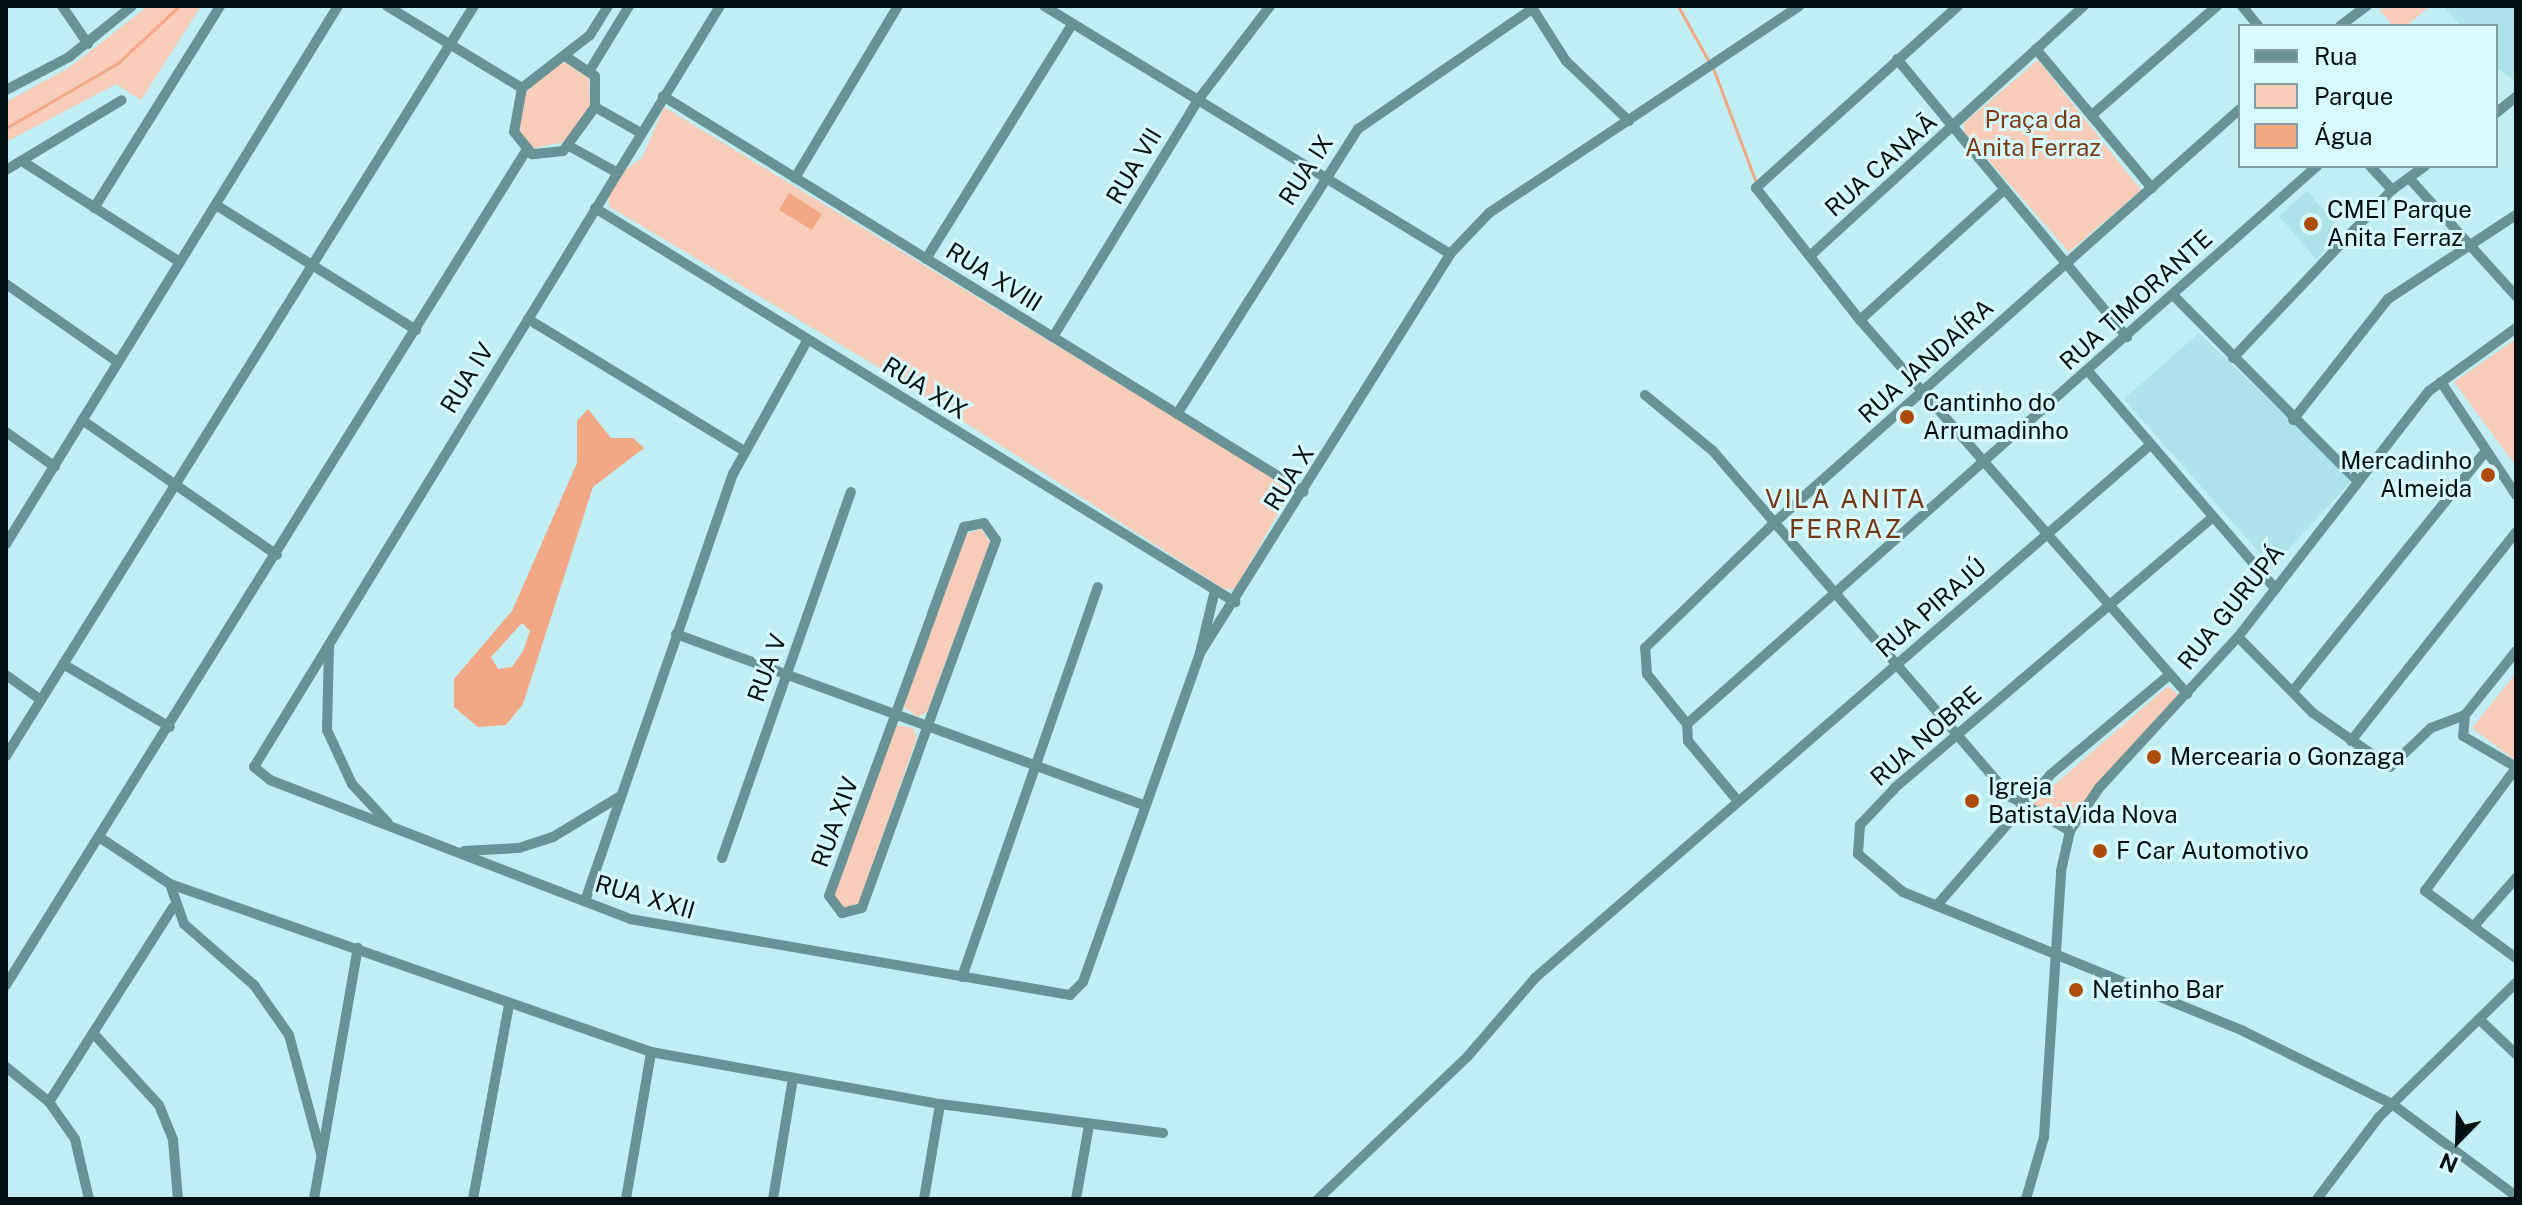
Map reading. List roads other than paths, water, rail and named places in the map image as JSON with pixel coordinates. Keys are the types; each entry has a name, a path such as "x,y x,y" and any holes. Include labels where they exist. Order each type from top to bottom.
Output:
{"street":[{"path":"62,6 88,44"},
{"path":"6,90 88,44 132,6"},
{"path":"94,208 220,6"},
{"path":"6,544 338,6"},
{"path":"387,6 522,88"},
{"path":"6,756 474,6"},
{"path":"526,151 513,116 522,88 565,56 608,6"},
{"path":"526,151 549,156 569,146 595,107 590,70 629,6"},
{"name":"RUA IV","path":"257,773 257,758 720,6"},
{"path":"795,178 898,6"},
{"path":"1044,6 1450,254"},
{"path":"1257,21 1270,6"},
{"path":"1257,21 1276,6"},
{"name":"RUA X","path":"1040,991 1070,995 1080,988 1200,653 1304,492 1450,254 1489,213 1799,6"},
{"path":"1958,6 1756,188 1860,320 1924,389 2187,694"},
{"name":"RUA CANAÃ","path":"1811,255 2084,6"},
{"path":"2092,115 2217,6"},
{"path":"2242,6 2256,24"},
{"path":"2343,24 2367,6"},
{"path":"1532,8 1566,61 1629,121"},
{"name":"RUA IX","path":"1177,414 1323,179 1367,121 1532,8"},
{"name":"RUA VII","path":"1053,337 1198,100 1257,21"},
{"path":"926,259 1072,24"},
{"path":"2036,49 2152,188"},
{"path":"565,56 590,70"},
{"path":"1897,59 2127,337"},
{"name":"RUA XVIII","path":"663,96 1304,492"},
{"path":"2498,111 2516,97"},
{"path":"6,170 25,163 122,100"},
{"path":"595,107 641,133"},
{"name":"RUA JANDAÍRA","path":"1691,720 1647,674 1645,648 1774,523 2238,111"},
{"path":"569,146 616,172"},
{"path":"7,986 102,839 526,151"},
{"path":"25,163 180,262"},
{"name":"RUA TIMORANTE","path":"1691,720 2315,168"},
{"path":"2372,168 2392,190"},
{"path":"2233,358 2392,190 2422,168"},
{"path":"2409,178 2516,296"},
{"path":"1860,320 2005,189"},
{"path":"216,205 416,330"},
{"name":"RUA XIX","path":"595,208 1235,602"},
{"path":"2293,420 2388,299 2516,215"},
{"path":"6,284 118,362"},
{"path":"2173,295 2293,420 2357,480"},
{"path":"528,319 743,450"},
{"name":"RUA GURUPÁ","path":"2026,1199 2044,1137 2054,952 2070,831 2099,788 2238,637 2357,480 2441,382 2516,328"},
{"path":"585,901 743,450 808,339"},
{"path":"2088,371 2274,587"},
{"path":"2441,382 2516,495"},
{"path":"1645,395 1713,451 1833,594 2019,806 2070,831"},
{"path":"82,420 175,481 277,555"},
{"path":"6,432 55,467"},
{"name":"RUA PIRAJÚ","path":"1318,1199 1468,1056 1535,978 2150,445"},
{"path":"2293,691 2486,451"},
{"name":"RUA V","path":"722,858 851,492"},
{"name":"RUA NOBRE","path":"2213,517 1869,813 1856,840 1862,860 1881,878 2392,1104 2516,1196"},
{"name":"RUA XIV","path":"984,523 996,540 927,728 862,908 842,913 829,896 964,527 984,523"},
{"path":"2351,741 2516,532"},
{"path":"962,977 1098,587"},
{"path":"1200,653 1215,590"},
{"path":"676,634 1144,805"},
{"path":"2238,637 2293,691 2351,741 2387,766 2399,761 2431,728 2465,715 2516,651"},
{"path":"330,641 327,730 352,784 393,827"},
{"path":"63,664 170,727"},
{"path":"6,675 41,700"},
{"path":"1938,904 2019,806 2169,675"},
{"path":"2465,715 2463,736 2516,768 2425,891 2516,958"},
{"path":"1691,720 1688,741 1737,800"},
{"name":"RUA XXII","path":"257,773 585,901 666,928 1040,991"},
{"path":"454,850 489,852 553,837 620,796"},
{"path":"102,839 170,884 651,1052 940,1104 1163,1133"},
{"path":"2474,926 2516,878"},
{"path":"170,884 173,907 254,985 289,1035 321,1154"},
{"path":"49,1102 173,907"},
{"path":"314,1199 358,948"},
{"path":"2332,1199 2320,1195 2392,1104 2516,983"},
{"path":"473,1199 509,1004"},
{"path":"2479,1019 2516,1054"},
{"path":"93,1033 159,1105 173,1140 178,1199"},
{"path":"626,1199 651,1052"},
{"path":"6,1067 49,1102 75,1139 89,1199"},
{"path":"773,1199 793,1078"},
{"path":"924,1199 940,1104"},
{"path":"1076,1199 1089,1125"}],"water":[{"path":"789,193 822,214 812,230 779,210"},
{"path":"588,409 611,438 633,438 644,448 593,487 523,704 506,725 478,727 454,707 454,679 512,611 577,463 577,421","holes":["522,623 530,631 523,651 512,667 498,669 491,657"]}],"waterway":[{"path":"6,128 118,63 179,6"},
{"path":"1678,6 1709,62"},
{"path":"1713,68 1755,180"}],"place":[{"name":"CMEI Parque Anita Ferraz","path":"2311,224"},
{"name":"Cantinho do Arrumadinho","path":"1907,417"},
{"name":"Mercadinho Almeida","path":"2488,475"},
{"name":"Mercearia o Gonzaga","path":"2154,757"},
{"name":"Igreja BatistaVida Nova","path":"1972,801"},
{"name":"F Car Automotivo","path":"2100,851"},
{"name":"Netinho Bar","path":"2076,990"}],"district":[{"name":"VILA ANITA FERRAZ","path":"1846,514"}],"park label":[{"name":"Praça da Anita Ferraz","path":"2033,134"}]}
